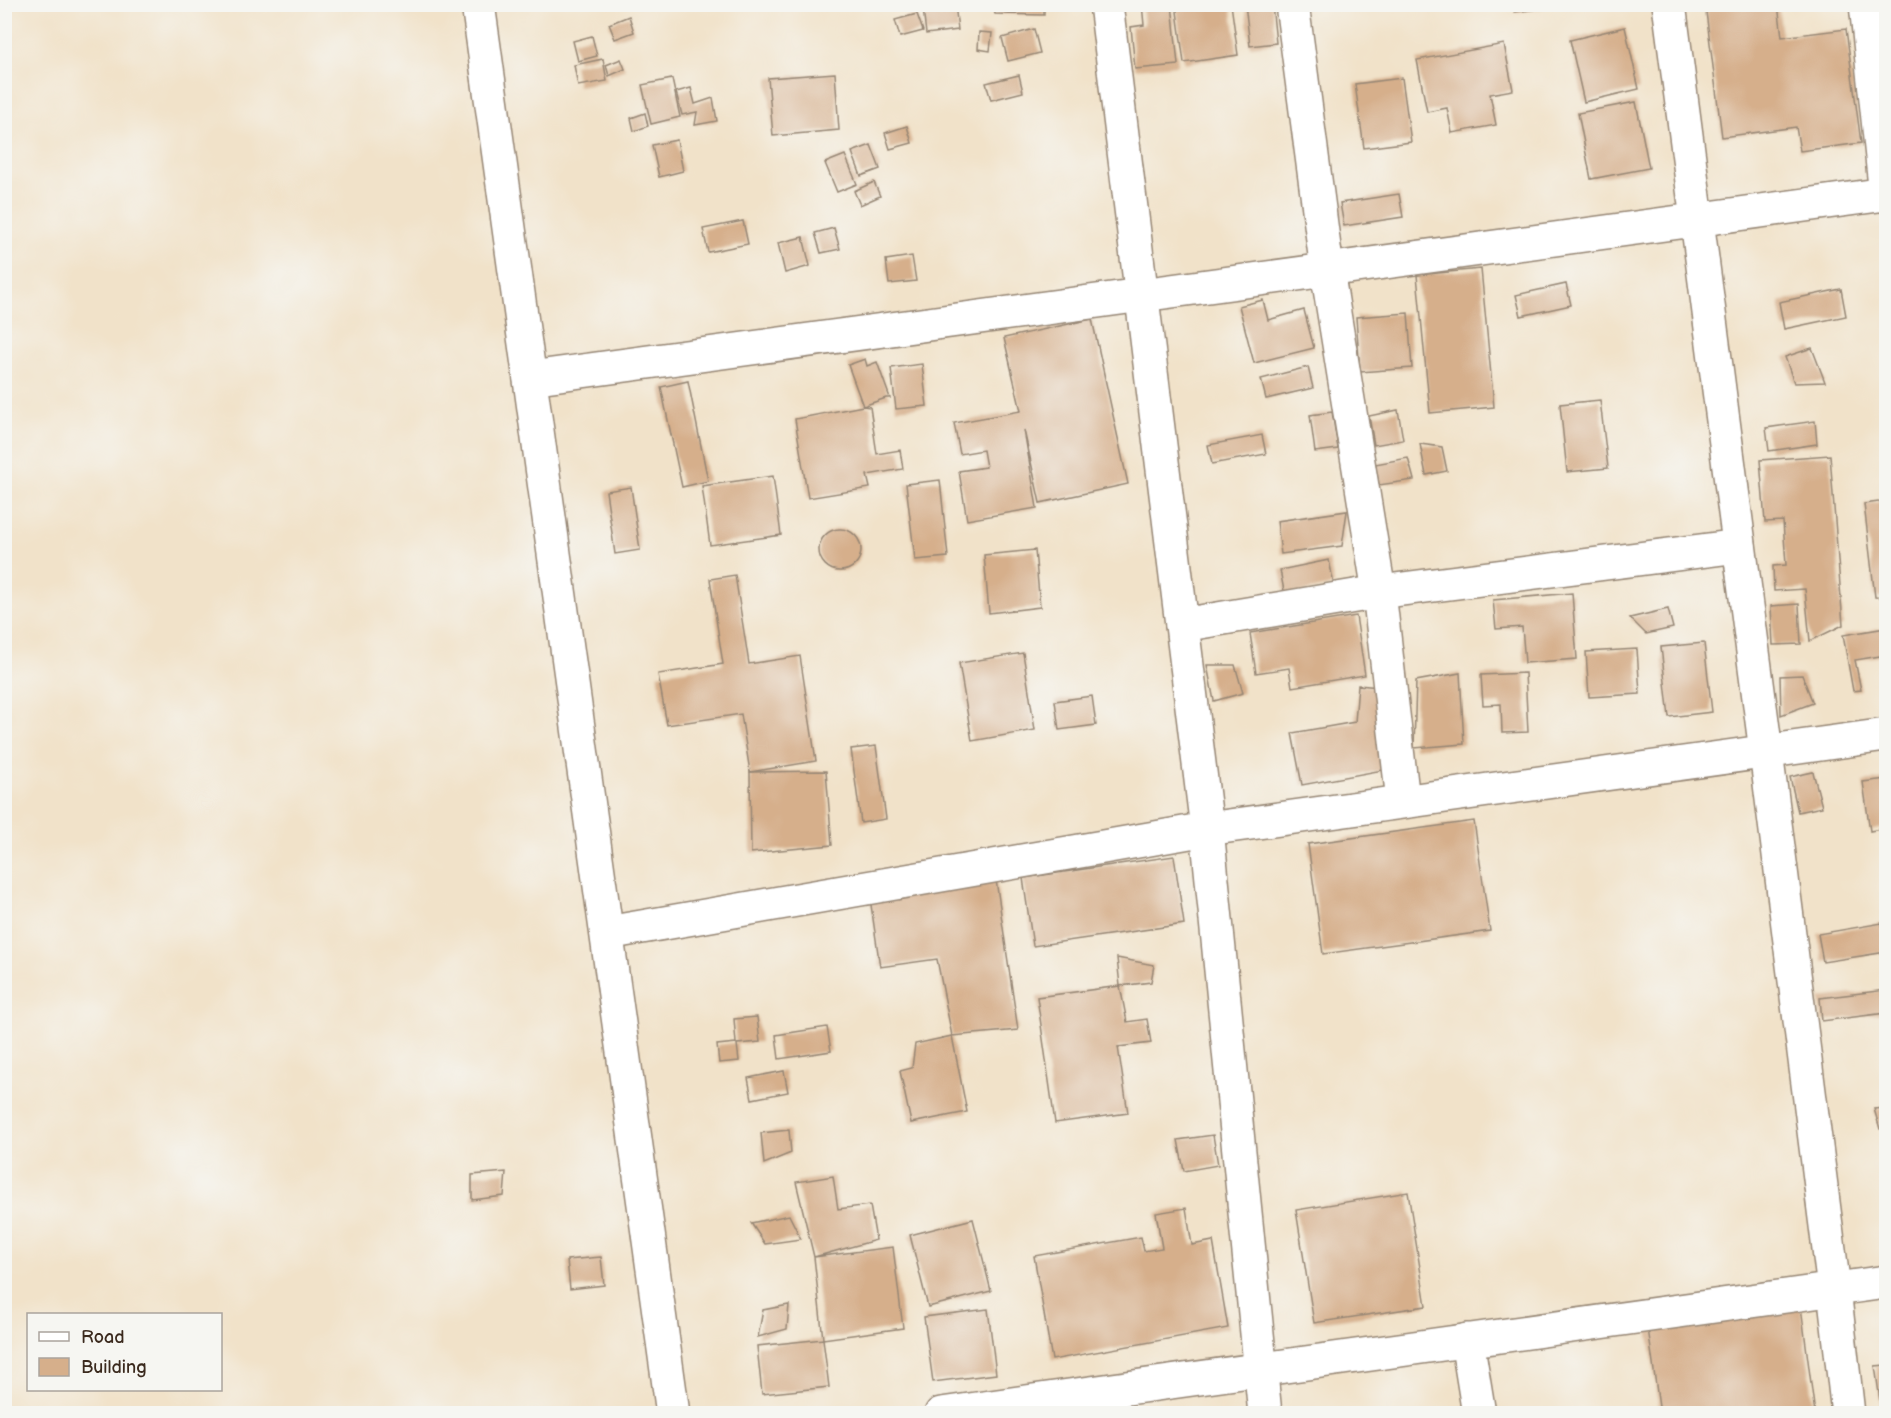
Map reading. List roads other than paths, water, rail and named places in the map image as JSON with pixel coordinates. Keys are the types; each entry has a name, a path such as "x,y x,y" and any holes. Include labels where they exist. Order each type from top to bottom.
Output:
{"street":[{"path":"478,4 673,1413"},
{"path":"1106,4 1208,829 1265,1413"},
{"path":"1292,4 1328,270 1380,592 1403,801"},
{"path":"1669,4 1766,752 1848,1413"},
{"path":"530,378 1886,195 1866,4"},
{"path":"1182,625 1380,592 1739,546"},
{"path":"606,933 1208,829 1887,735"},
{"path":"941,1413 1887,1282"},
{"path":"1467,1340 1479,1413"}]}
